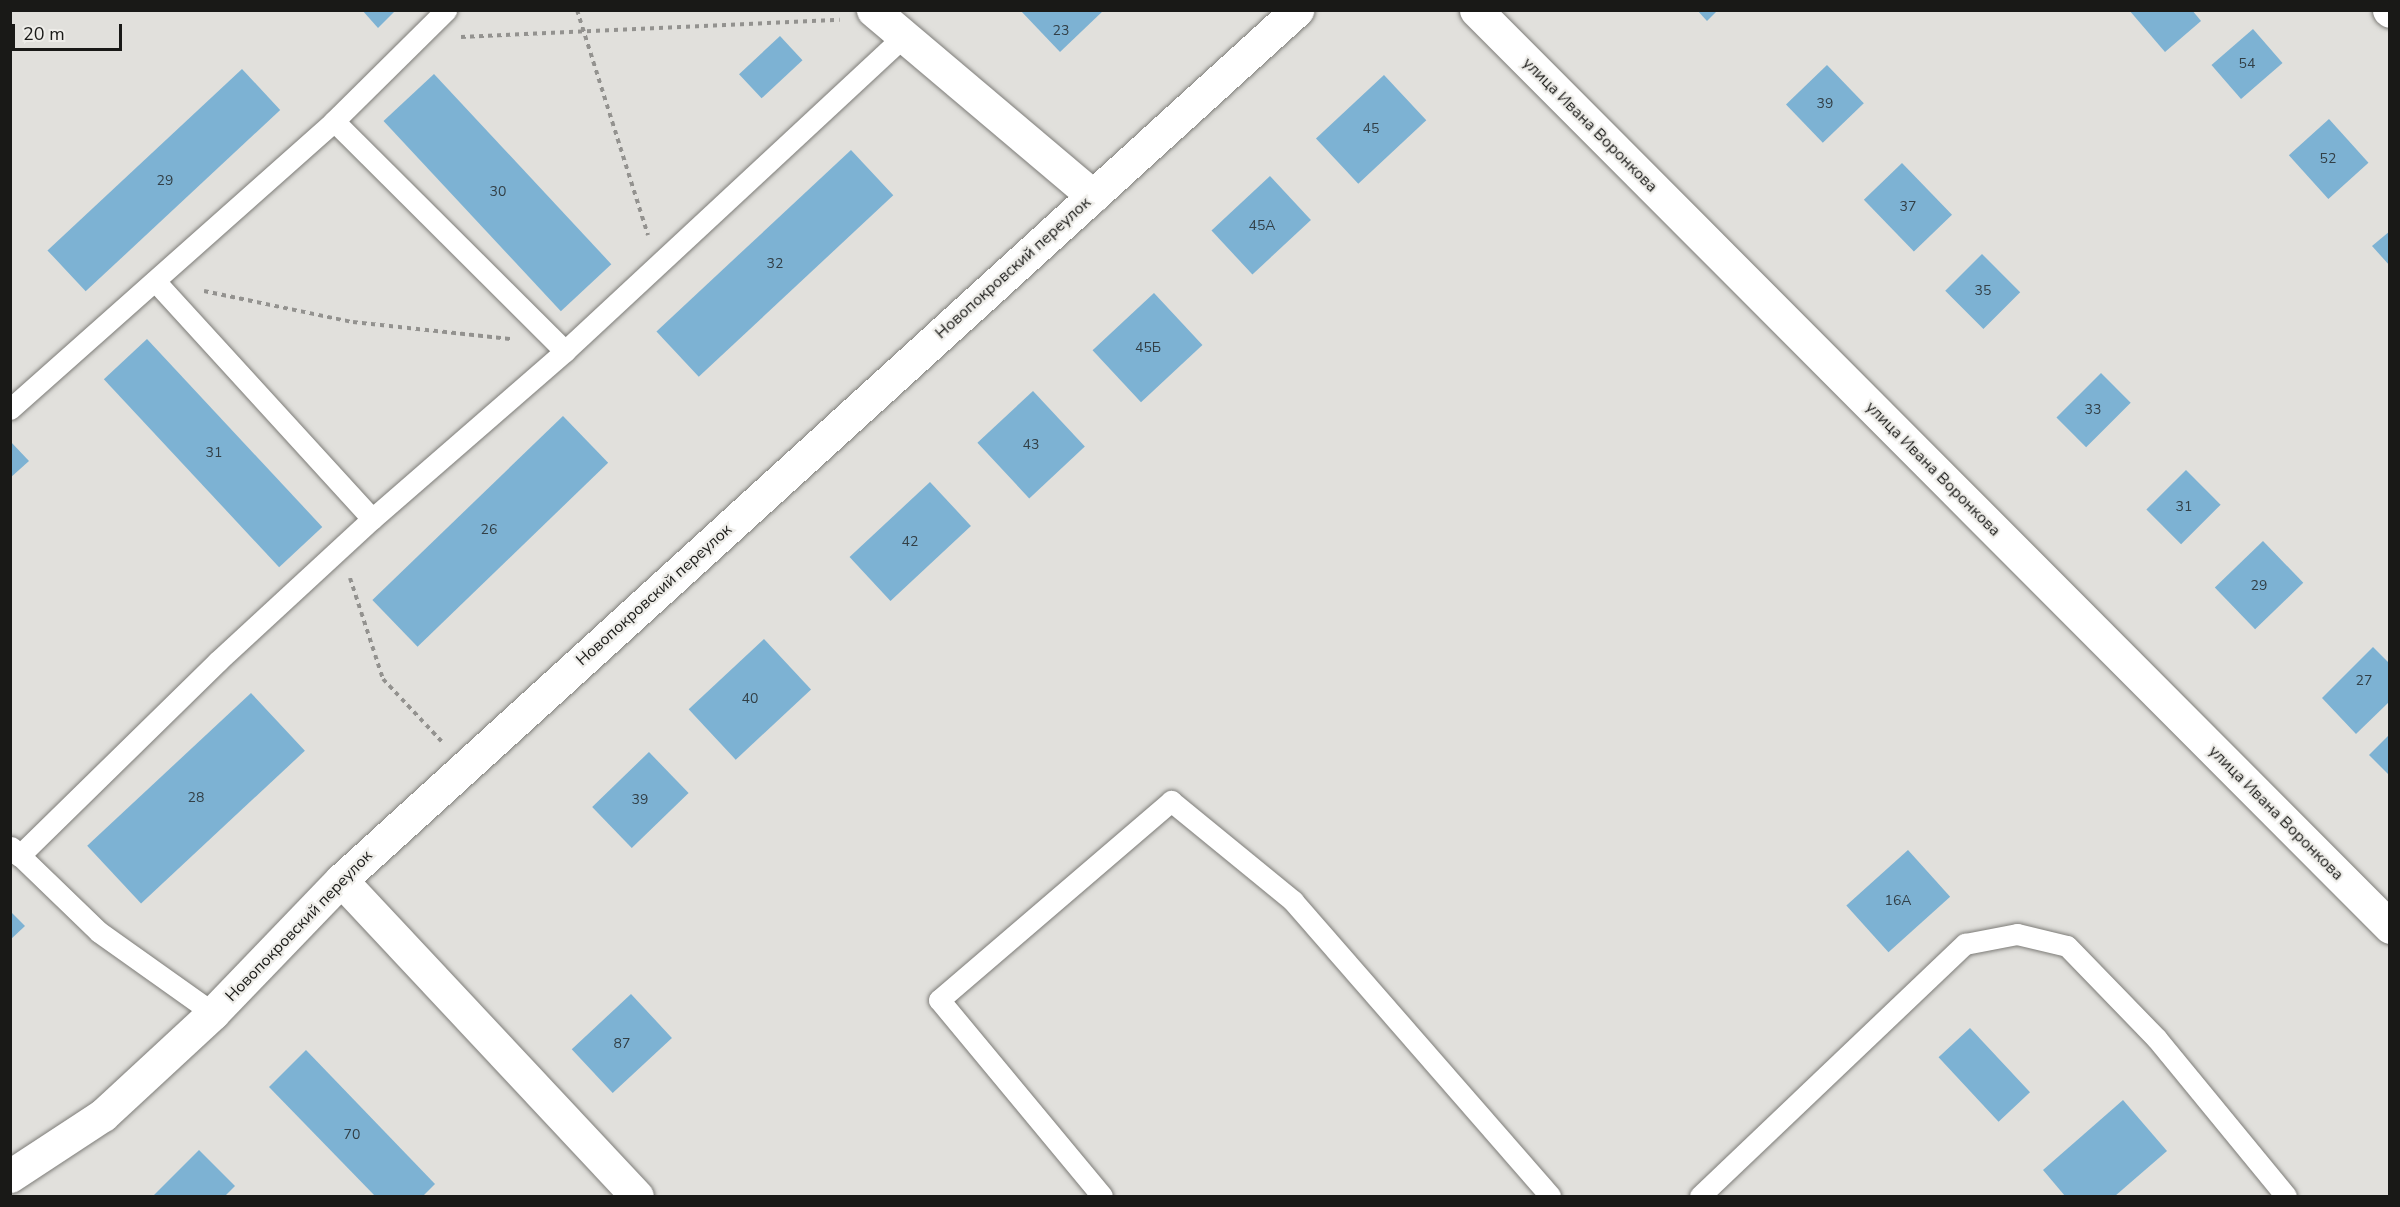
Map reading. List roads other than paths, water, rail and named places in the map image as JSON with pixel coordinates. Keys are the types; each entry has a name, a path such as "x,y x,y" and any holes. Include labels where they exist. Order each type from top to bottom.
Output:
{"street":[{"name":"Новопокровский переулок","path":"10,1176 103,1115 213,1013 340,880 1297,10"},
{"name":"улица Ивана Воронкова","path":"1476,10 2390,927"},
{"path":"886,22 1093,196"},
{"path":"340,880 637,1197"}],"lane":[{"path":"10,409 334,121 446,10"},
{"path":"213,1013 99,932 15,851 372,519 657,265 886,22"},
{"path":"334,121 562,348"},
{"path":"155,281 372,519"},
{"path":"1102,1197 939,1000 1171,801 1293,901 1550,1197"},
{"path":"1700,1197 1965,944 2017,933 2067,946 2157,1039 2286,1197"}]}
